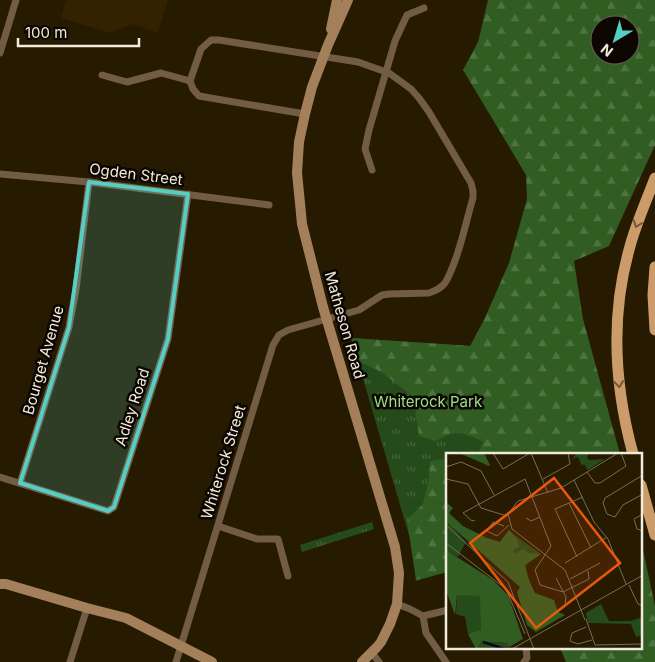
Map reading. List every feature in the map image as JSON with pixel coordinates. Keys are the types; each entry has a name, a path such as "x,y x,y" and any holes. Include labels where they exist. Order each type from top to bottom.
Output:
{"main road":[{"path":"633,453 624,416 616,359 617,328 621,288 629,250 655,178"},
{"path":"655,267 653,305 655,330"},
{"path":"642,489 655,535"}],"street":[{"path":"0,53 16,0"},
{"name":"Matheson Road","path":"328,45 337,0"},
{"name":"Matheson Road","path":"348,0 312,87 299,142 298,172 302,224 327,318 395,547 399,573 397,604 382,640 362,662"},
{"path":"372,170 365,149 395,40 407,15 424,8"},
{"name":"Whiterock Street","path":"176,662 273,344 279,335 288,330 363,308 382,295 429,293 440,288 450,274 473,198 471,183 428,112 411,89 386,71 358,62 212,40 201,49 190,80"},
{"path":"102,75 127,82 161,73 190,80 193,89 199,96 305,114"},
{"name":"Ogden Street","path":"0,174 89,182 269,205"},
{"name":"Bourget Avenue","path":"20,483 69,327 76,289 89,182"},
{"name":"Adley Road","path":"0,477 108,511 114,507 168,339 188,194"},
{"path":"218,526 257,539 278,539 288,576"},
{"path":"0,584 6,584 126,618 212,662"},
{"path":"397,604 423,616 446,610"},
{"path":"70,662 87,608"},
{"path":"423,616 426,633 446,662"},
{"path":"524,662 527,658 526,650"},
{"path":"372,653 379,662"}],"highlighted area":[{"path":"89,182 188,194 168,339 114,507 108,511 20,483 69,327"}],"shaded area":[{"path":"66,0 168,0 158,33 132,24 110,33 61,18"}],"green space":[{"path":"488,0 655,0 655,145 609,246 574,261 583,319 620,453 478,453 483,441 456,431 436,441 419,436 413,396 380,371 357,361 351,338 470,346 484,320 509,263 527,199 526,175 463,70 478,42"},
{"name":"Whiterock Park","path":"351,338 486,347 517,453 446,453 446,572 416,581 411,542"},
{"path":"456,433 481,443 476,453 463,453 464,451 451,446"},
{"path":"446,459 446,572 416,580 407,520 423,504 429,479 430,461"},
{"path":"372,522 374,529 302,552 300,545"},
{"path":"642,545 655,606 655,662 566,662 561,650 642,650"}]}
